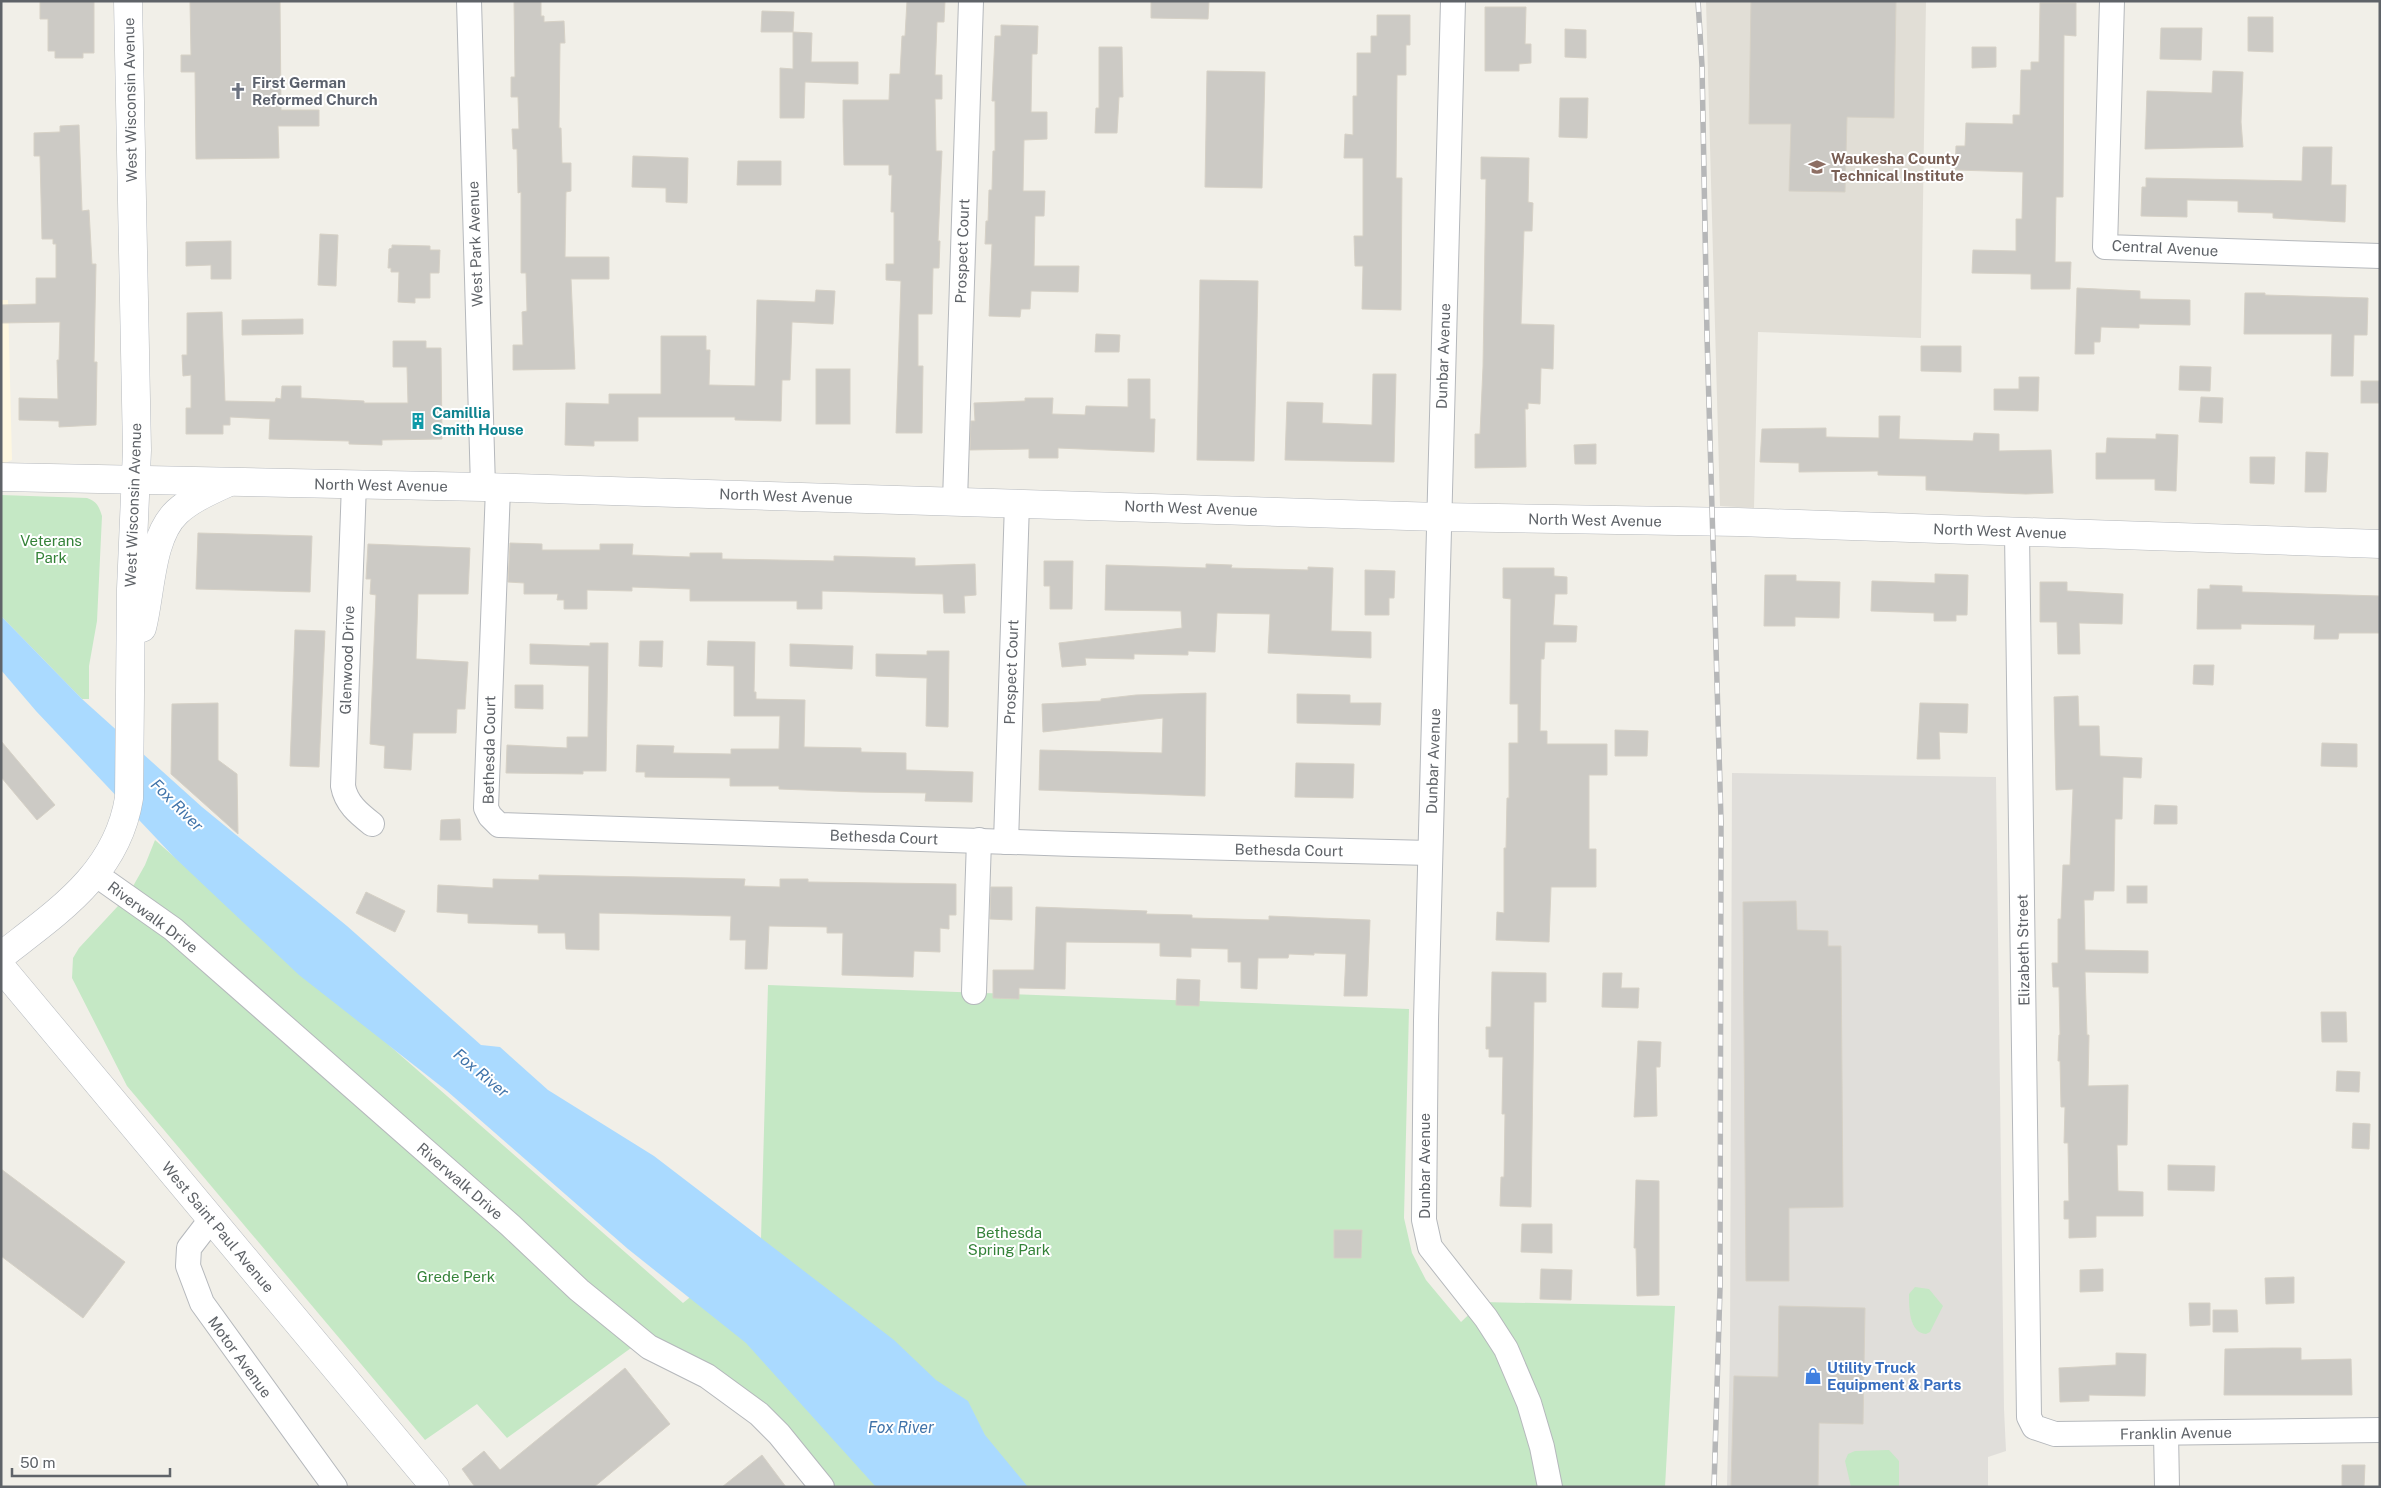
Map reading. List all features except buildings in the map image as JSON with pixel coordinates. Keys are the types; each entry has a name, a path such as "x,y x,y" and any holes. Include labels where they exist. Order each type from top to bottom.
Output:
{"street":[{"name":"West Wisconsin Avenue","path":"1,956 59,911 95,874 115,845 127,813 131,766 131,589 136,479 128,1"},
{"name":"West Park Avenue","path":"469,1 490,488 492,670"},
{"name":"Prospect Court","path":"954,501 971,1"},
{"name":"Dunbar Avenue","path":"1453,1 1426,1020 1425,1232 1430,1247 1486,1318 1506,1349 1528,1403 1542,1447 1550,1487"},
{"name":"Central Avenue","path":"2112,1 2105,247 2380,256"},
{"name":"North West Avenue","path":"1,477 136,479 227,483 354,484 1439,517 1738,522 2380,544"},
{"path":"131,671 148,606 158,547 168,522 178,511 198,497 227,483"},
{"name":"Glenwood Drive","path":"354,484 343,786 348,801 360,815 372,824"},
{"name":"Prospect Court","path":"1006,842 1018,503"},
{"name":"Elizabeth Street","path":"2016,532 2028,1368"},
{"name":"Bethesda Court","path":"492,670 486,808 490,816 499,825 1006,842 1430,853"},
{"path":"974,992 979,840"},
{"name":"Riverwalk Drive","path":"95,874 173,929 510,1225 586,1296 650,1347 707,1376 759,1414 822,1487"},
{"name":"West Saint Paul Avenue","path":"1,967 212,1218 434,1487"},
{"name":"Motor Avenue","path":"212,1218 190,1248 188,1266 202,1303 335,1487"},
{"name":"Franklin Avenue","path":"2028,1368 2029,1417 2034,1427 2040,1431 2055,1434 2380,1430"},
{"path":"2166,1433 2167,1487"}],"shaded area":[{"name":"Waukesha County Technical Institute","path":"1706,1 1926,1 1921,338 1758,332 1754,508 1720,506"},
{"path":"1,300 8,300 12,460 1,465"},
{"path":"1732,773 1996,777 2006,1451 1988,1457 1988,1487 1727,1487 1730,1353"}],"green space":[{"name":"Veterans Park","path":"1,495 87,498 95,502 100,509 102,516 97,621 89,666 89,699 82,699 1,616"},
{"name":"Bethesda Spring Park","path":"155,840 683,1303 761,1239 768,985 1409,1009 1404,1218 1412,1253 1426,1280 1461,1322 1482,1302 1675,1306 1665,1487 834,1487 804,1452 644,1335 631,1348 507,1438 477,1404 425,1440 127,1086 72,978 73,958 79,948 132,888 145,865"},
{"path":"1915,1287 1929,1289 1943,1306 1930,1332 1926,1334 1920,1333 1916,1329 1911,1319 1909,1294"},
{"path":"1889,1450 1899,1461 1899,1487 1851,1487 1845,1461 1848,1454 1855,1451"}],"water":[{"name":"Fox River","path":"1,616 82,699 202,807 347,926 481,1045 500,1047 548,1090 654,1156 894,1340 936,1380 968,1401 985,1435 1028,1487 876,1487 746,1343 628,1249 447,1091 299,975 174,857 36,711 1,670"}],"railway":[{"path":"1698,1 1702,66 1707,335 1721,821 1720,1288 1714,1487"}],"place":[{"name":"First German Reformed Church","path":"238,91"},
{"name":"Waukesha County Technical Institute","path":"1817,167"},
{"name":"Camillia Smith House","path":"418,421"},
{"name":"Utility Truck Equipment & Parts","path":"1813,1376"}],"park label":[{"name":"Grede Perk","path":"456,1276"}]}
